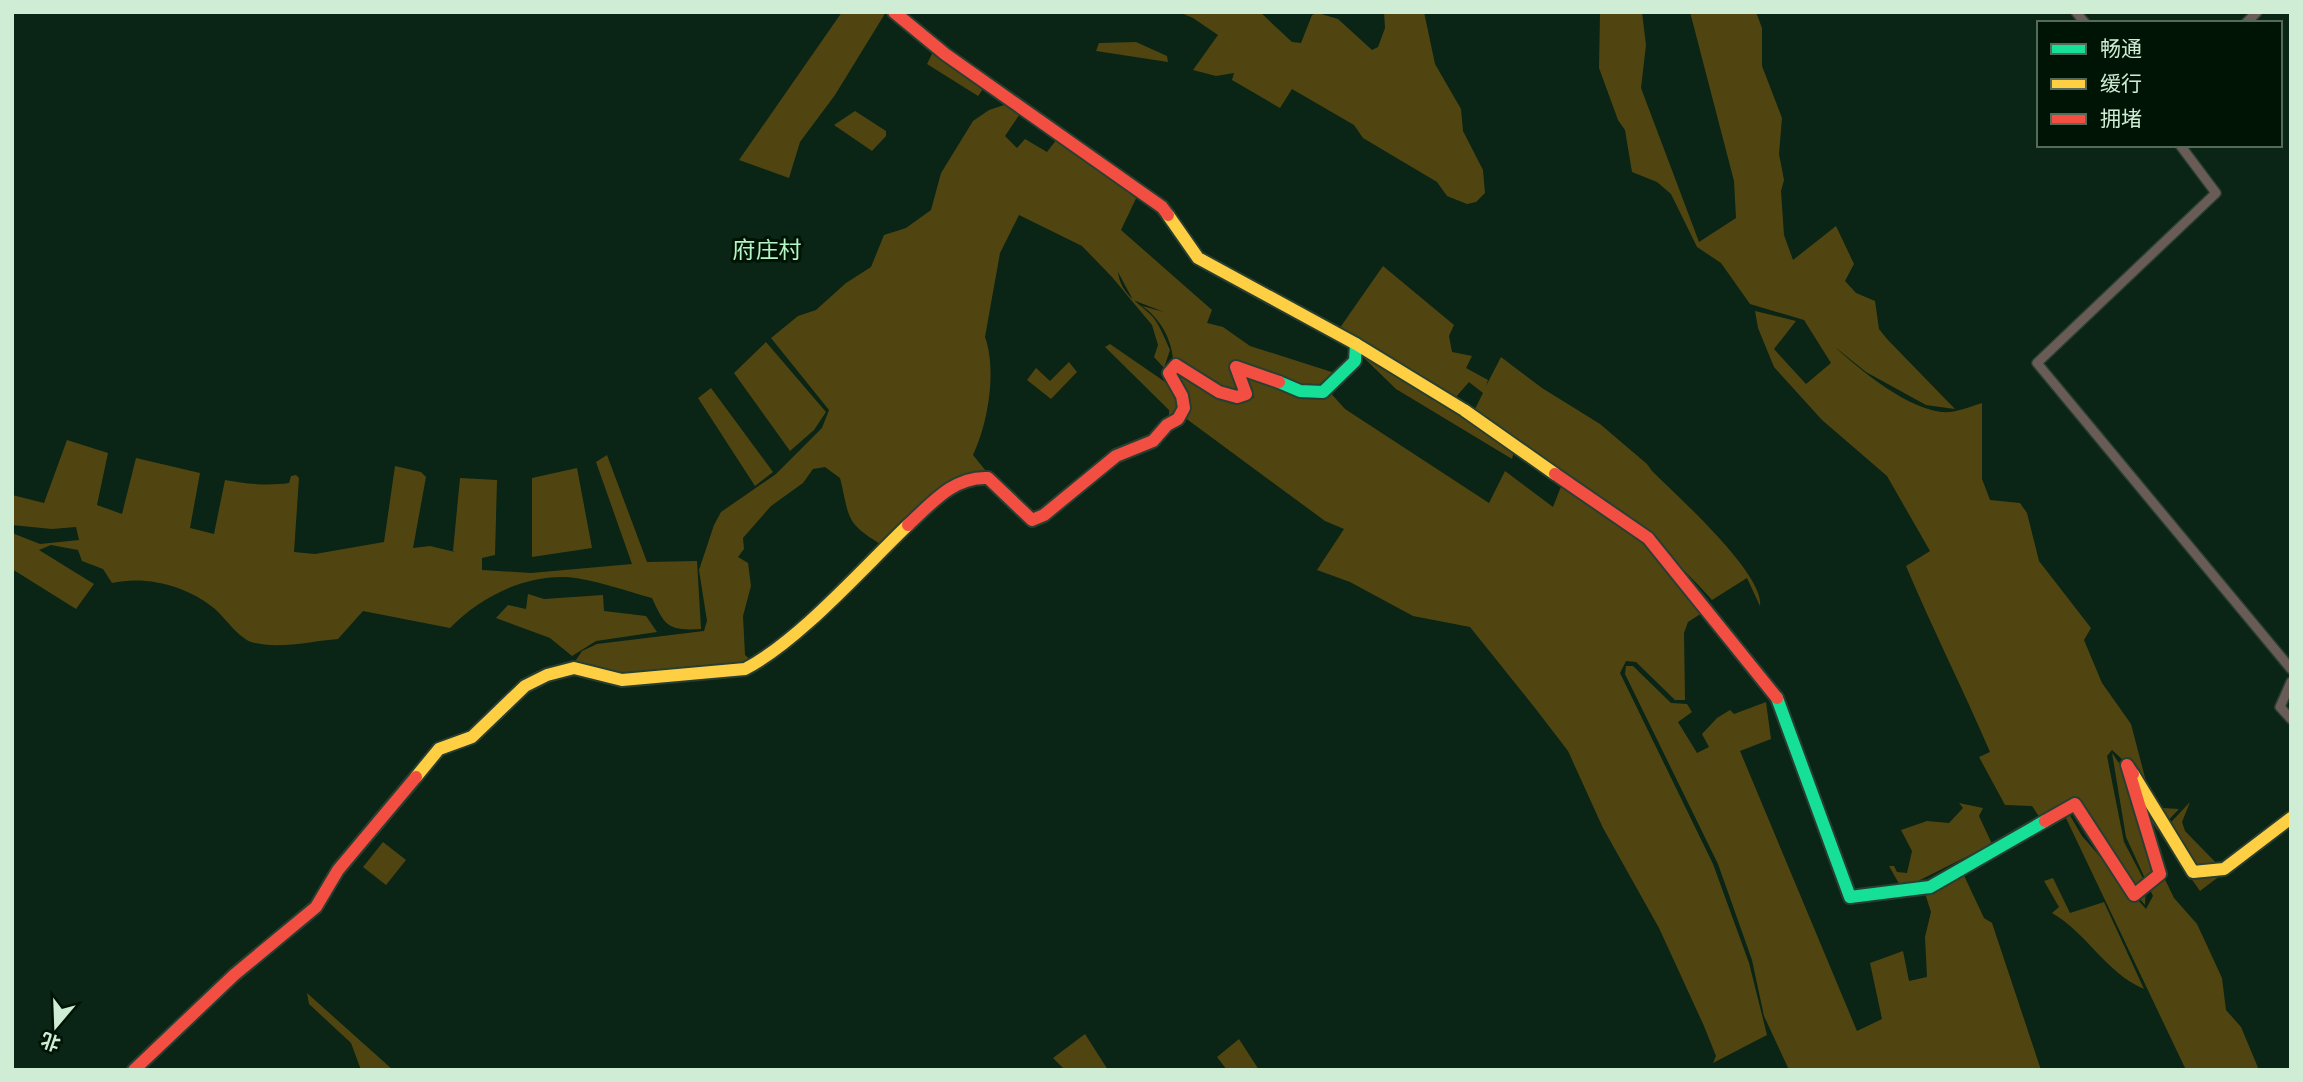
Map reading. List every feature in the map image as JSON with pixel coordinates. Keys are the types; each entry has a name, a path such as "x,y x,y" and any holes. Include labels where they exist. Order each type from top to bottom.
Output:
{"street":[{"path":"894,12 944,54 1162,207 1198,258 1356,344 1464,410 1648,538 1776,696 1850,897 1930,887 2075,804 2134,895 2160,874 2127,765 2193,872 2224,869 2291,818"},
{"path":"2182,147 2216,193 2037,363 2291,669"},
{"path":"134,1070 234,975 316,907 338,870 439,749 472,737 525,686 547,675 574,668 622,680 744,669 762,660 798,629 940,495 971,477 988,478 1032,520 1044,515 1116,456 1153,440 1167,425 1178,419 1184,408 1182,396 1169,373 1176,365 1228,396 1246,394 1236,372 1236,367 1240,366 1300,391 1323,392 1355,361 1356,344"},
{"path":"2291,682 2280,707 2291,719"}],"shaded area":[{"path":"842,12 886,12 835,95 800,142 789,178 739,160"},
{"path":"1179,12 1260,12 1292,42 1301,43 1312,15 1318,13 1338,19 1372,50 1378,47 1385,28 1384,12 1424,12 1435,64 1461,109 1463,131 1483,170 1485,193 1476,202 1467,204 1447,196 1437,182 1363,138 1354,125 1292,89 1280,108 1232,80 1234,73 1216,76 1193,70 1218,35"},
{"path":"1600,12 1642,12 1646,45 1641,88 1699,242 1736,218 1734,181 1690,12 1756,12 1762,28 1762,66 1782,118 1779,154 1784,180 1781,191 1784,235 1793,260 1836,226 1854,264 1845,281 1856,293 1875,301 1879,329 1955,409 1926,405 1866,372 1835,347 1858,367 1888,389 1920,406 1950,412 1982,403 1982,479 1990,500 2020,503 2027,513 2039,561 2091,628 2084,640 2102,683 2131,724 2149,793 2163,808 2179,809 2158,831 2140,804 2161,871 2174,898 2197,924 2222,978 2226,1010 2241,1027 2259,1070 2186,1070 2064,814 2068,812 2082,836 2146,909 2153,896 2126,837 2112,753 2128,776 2123,760 2112,750 2107,756 2124,842 2146,884 2145,905 2088,838 2069,806 2040,818 2032,806 2005,805 1979,757 1990,752 1906,566 1930,551 1887,476 1822,420 1774,367 1758,328 1755,311 1796,321 1774,349 1806,384 1831,363 1804,320 1750,304 1721,263 1697,247 1671,194 1657,182 1632,172 1625,130 1618,120 1599,68"},
{"path":"1136,42 1167,56 1168,62 1096,51 1099,43"},
{"path":"936,46 988,82 978,96 927,64"},
{"path":"1010,103 1024,108 1005,136 1017,148 1025,139 1047,152 1060,135 1142,186 1121,230 1212,310 1207,323 1223,327 1250,346 1338,374 1320,390 1306,390 1237,362 1243,391 1230,393 1173,360 1170,344 1163,329 1154,316 1142,306 1164,312 1134,301 1154,318 1162,331 1170,350 1164,368 1154,357 1158,345 1152,325 1112,277 1082,246 1019,215 1000,253 985,337 990,365 989,397 983,428 973,455 986,471 930,497 882,545 850,518 840,478 825,467 813,469 803,483 771,506 743,538 744,549 738,557 748,563 751,586 743,616 745,655 752,661 621,677 574,663 582,651 597,644 704,631 707,621 699,570 721,512 776,474 822,428 829,410 771,338 798,316 816,310 846,283 871,267 884,235 906,228 931,210 941,173 973,121 989,110","holes":["1118,272 1132,299 1122,286"]},
{"path":"855,111 886,131 886,136 872,151 834,125"},
{"path":"1383,266 1454,325 1449,336 1452,352 1472,356 1466,368 1488,380 1486,386 1501,357 1542,388 1600,424 1647,464 1734,556 1758,592 1760,606 1747,578 1712,600 1686,572 1629,523 1471,417 1483,393 1469,382 1449,405 1337,332"},
{"path":"766,342 826,412 814,430 790,451 734,373"},
{"path":"1110,344 1171,386 1182,399 1179,415 1169,420 1169,410 1105,347"},
{"path":"1362,356 1515,448 1512,459 1396,389"},
{"path":"1069,362 1077,372 1051,399 1027,380 1036,368 1050,381"},
{"path":"1168,367 1216,393 1246,394 1255,398 1248,392 1236,367 1306,394 1327,389 1345,409 1489,503 1505,471 1553,507 1564,479 1675,566 1702,613 1688,622 1684,633 1685,700 1675,700 1636,662 1626,661 1620,673 1713,864 1749,963 1767,1035 1713,1063 1716,1056 1704,1026 1659,928 1603,828 1568,751 1535,708 1470,627 1413,616 1350,582 1317,570 1344,529 1325,521 1184,417"},
{"path":"711,388 773,472 755,486 698,398"},
{"path":"67,440 108,453 97,505 122,514 136,458 200,473 190,528 214,534 225,480 281,484 289,483 291,476 296,475 299,478 294,552 315,554 384,542 395,466 421,472 426,477 413,548 430,546 455,552 460,478 497,480 495,555 482,558 482,570 531,573 632,564 596,462 607,455 647,562 697,561 701,629 681,629 669,625 660,615 652,598 588,580 551,577 503,590 474,607 450,628 363,611 338,639 283,645 261,644 246,640 215,609 192,594 166,584 139,580 112,583 103,569 82,561 78,550 51,545 39,550 94,584 76,609 12,569 12,533 40,544 79,540 76,527 52,529 12,525 12,495 44,503"},
{"path":"577,468 592,548 532,557 532,478"},
{"path":"528,594 544,599 603,595 604,611 646,616 657,632 596,641 572,656 550,638 496,618 508,605 526,609"},
{"path":"1626,666 1633,666 1671,703 1687,704 1692,712 1678,722 1697,753 1709,747 1702,734 1717,718 1730,710 1734,714 1766,702 1771,739 1740,751 1857,1031 1882,1019 1870,963 1903,951 1909,981 1927,977 1925,937 1931,912 1922,884 1959,865 1984,918 1992,923 2041,1070 1789,1070 1764,1016 1752,960 1718,864 1625,674"},
{"path":"2190,802 2182,822 2185,831 2225,872 2200,891 2160,834"},
{"path":"1959,803 1983,808 1979,816 1992,844 1902,889 1889,866 1894,866 1897,872 1907,873 1912,851 1901,830 1927,821 1949,823 1963,808"},
{"path":"383,842 406,860 386,885 363,867"},
{"path":"2053,878 2070,913 2104,902 2144,989 2118,973 2076,931 2052,913 2059,907 2044,881"},
{"path":"307,993 393,1070 361,1070 351,1043 309,1004"},
{"path":"1085,1034 1108,1070 1065,1070 1053,1058"},
{"path":"1239,1039 1259,1070 1227,1070 1217,1057"}],"traffic: fast":[{"path":"1279,382 1300,391 1323,392 1355,361 1356,344"},
{"path":"1777,698 1850,897 1930,887 2045,821"}],"traffic: slow":[{"path":"1168,215 1198,258 1356,344 1464,410 1555,474"},
{"path":"416,777 439,749 472,737 525,686 547,675 574,668 622,680 745,669 787,641 908,525"},
{"path":"2133,774 2193,872 2224,869 2291,818"}],"traffic: jam":[{"path":"894,12 945,54 1162,207 1168,215"},
{"path":"908,525 954,486 965,481 988,478 1032,520 1044,515 1116,456 1153,441 1167,425 1178,419 1184,408 1182,396 1169,373 1176,365 1219,392 1237,397 1246,394 1236,367 1279,382"},
{"path":"1555,474 1648,538 1777,698"},
{"path":"2045,821 2075,804 2134,895 2160,874 2127,765 2133,774"},
{"path":"134,1070 234,975 316,907 338,870 416,777"}],"district":[{"name":"府庄村","path":"767,250"}]}
